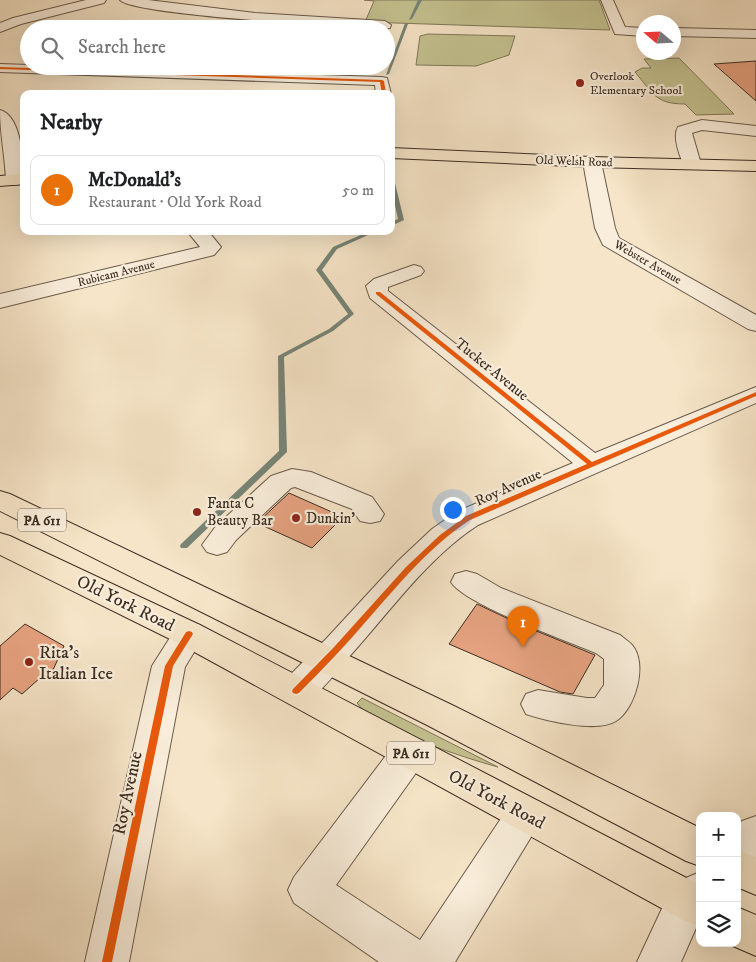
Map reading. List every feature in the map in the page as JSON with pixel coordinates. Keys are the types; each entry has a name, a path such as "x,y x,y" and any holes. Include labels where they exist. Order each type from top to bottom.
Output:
{"main road":[{"name":"Old Welsh Road","path":"395,152 592,162 756,166"},
{"name":"PA 611","path":"0,500 329,660 596,793 696,846"},
{"name":"Old York Road","path":"0,542 189,634 526,814 696,900"},
{"path":"741,870 756,876"},
{"path":"741,929 756,936"}],"street":[{"path":"21,20 100,0"},
{"path":"126,0 228,16 288,20"},
{"path":"607,0 620,31 636,32"},
{"path":"0,28 20,20"},
{"path":"681,36 753,35"},
{"path":"0,68 20,69"},
{"path":"134,75 383,88"},
{"path":"0,115 3,118 12,142 13,180"},
{"path":"692,164 685,141 684,130 702,125 756,130"},
{"name":"Webster Avenue","path":"592,162 605,228 610,241 756,324"},
{"name":"Rubicam Avenue","path":"0,301 207,251 211,247 200,235"},
{"name":"Tucker Avenue","path":"414,271 381,283 377,286 378,293 591,464"},
{"name":"Roy Avenue","path":"296,691 329,660 416,559 452,527 468,518 591,464 756,394"},
{"path":"217,545 226,534 282,482 292,478 301,478 362,503 370,514"},
{"path":"466,582 490,596 608,644 620,653 624,681 617,698 604,711 587,712 538,704"},
{"name":"Roy Avenue","path":"107,962 169,666 189,634"},
{"path":"410,752 308,890 416,962"},
{"path":"431,962 526,814"},
{"path":"741,851 756,832"},
{"path":"659,962 696,900"}],"shaded area":[{"path":"364,0 599,0 610,30 395,23 395,20 366,20 374,1"},
{"path":"428,34 515,36 509,55 476,66 416,65 420,36"},
{"path":"645,60 681,60 734,114 696,115 685,104 667,102 661,99 651,91 635,72 642,68 651,68"},
{"path":"362,698 498,767 444,750 401,733 367,713 357,703"}],"building":[{"path":"756,61 756,101 714,64"},
{"name":"Dunkin'","path":"289,493 343,517 312,548 257,523"},
{"path":"477,604 517,623 595,655 573,694 560,692 449,644"},
{"name":"Rita's Italian Ice","path":"25,624 64,646 52,672 44,680 40,678 22,694 13,688 0,700 0,646"}],"waterway":[{"path":"410,19 420,0"},
{"path":"395,53 406,24"},
{"path":"395,193 401,220 395,222"},
{"path":"184,546 283,452 281,356 331,330 351,314 319,270 335,248 366,235"}],"cycle path":[{"path":"0,68 20,69"},
{"path":"206,75 382,81 383,90"},
{"path":"378,293 591,464"},
{"path":"296,691 338,648 419,557 442,536 468,518 756,394"},
{"path":"107,962 169,666 189,634"}],"place":[{"name":"Overlook Elementary School","path":"580,83"},
{"name":"Fanta C Beauty Bar","path":"197,512"},
{"name":"Dunkin'","path":"296,518"},
{"name":"McDonald's","path":"523,647"},
{"name":"Rita's Italian Ice","path":"29,662"}]}
